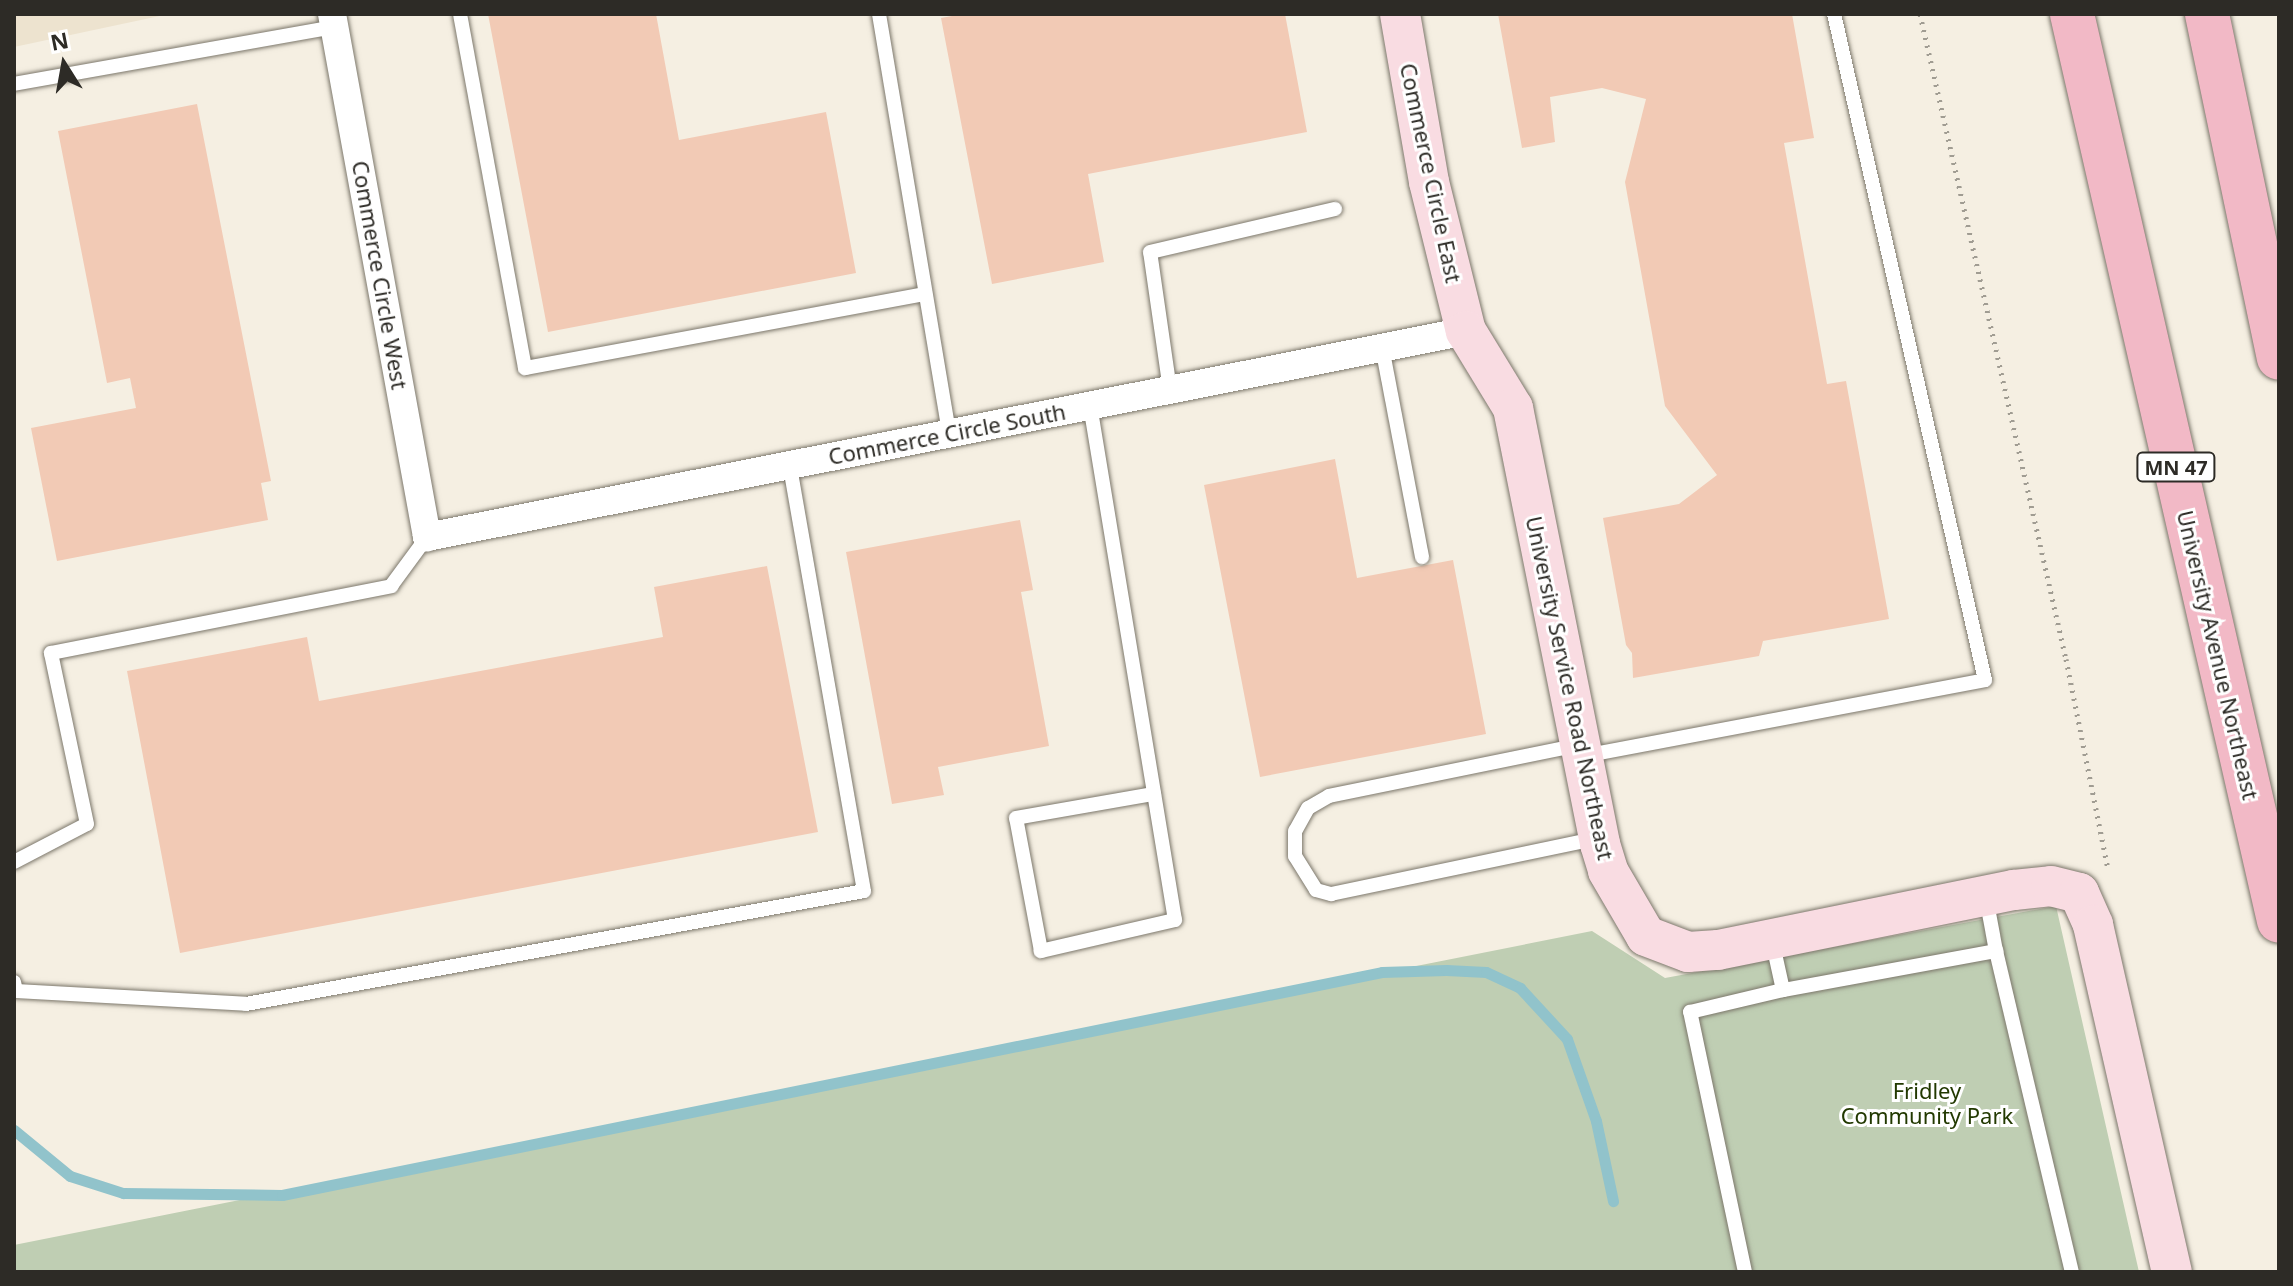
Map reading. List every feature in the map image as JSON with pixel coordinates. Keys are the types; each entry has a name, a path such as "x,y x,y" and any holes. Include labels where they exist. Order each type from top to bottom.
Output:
{"main road":[{"name":"University Avenue Northeast","path":"2072,14 2279,921"},
{"path":"2207,14 2279,358"}],"street":[{"name":"Commerce Circle East","path":"1400,14 1429,182 1466,331"},
{"name":"Commerce Circle West","path":"334,21 427,537"},
{"name":"Commerce Circle South","path":"427,537 1466,331"},
{"name":"University Service Road Northeast","path":"1466,331 1513,408 1598,837 1608,871 1646,936 1665,947 1703,951 1985,896 2051,886 2079,893 2089,909 2172,1272"}],"lane":[{"path":"460,14 525,368 925,294"},
{"path":"879,14 949,433"},
{"path":"1598,837 1331,894 1316,890 1295,856 1295,831 1308,808 1329,796 1985,680 1834,14"},
{"path":"14,84 334,21"},
{"path":"1170,390 1150,252 1335,209"},
{"path":"1382,347 1422,557"},
{"path":"1090,405 1175,920 1041,951 1016,818 1154,794"},
{"path":"14,982 16,991 246,1004 864,891 790,465"},
{"path":"14,862 87,824 51,653 391,586 427,537"},
{"path":"1985,896 2072,1272"},
{"path":"1772,939 1783,990"},
{"path":"1745,1272 1690,1012 1783,990 1996,951"}],"path":[{"path":"1920,14 2066,659 2109,875"}],"shaded area":[{"path":"14,14 169,14 14,47"}],"green space":[{"name":"Fridley Community Park","path":"2056,906 2139,1272 14,1272 14,1245 1592,931 1665,978"}],"building":[{"path":"488,14 656,14 679,140 826,112 856,273 548,332"},
{"path":"963,14 1285,14 1307,132 1088,174 1104,262 992,284 941,18"},
{"path":"1498,14 1792,14 1814,138 1784,143 1827,384 1846,381 1889,619 1763,641 1759,656 1633,678 1632,653 1626,645 1603,518 1679,504 1717,475 1665,406 1625,182 1646,99 1602,88 1550,97 1555,142 1522,148"},
{"path":"197,104 271,481 261,483 268,520 57,561 31,428 136,408 130,378 107,383 58,131"},
{"path":"1335,459 1357,578 1453,560 1486,734 1260,777 1204,485"},
{"path":"1020,520 1033,590 1021,592 1049,746 938,767 944,795 892,804 846,552"},
{"path":"767,566 818,832 180,953 127,671 307,637 319,701 663,637 654,587"}],"waterway":[{"path":"14,1130 70,1176 123,1193 282,1195 1382,972 1446,970 1486,972 1520,988 1567,1039 1596,1121 1613,1201"}]}
